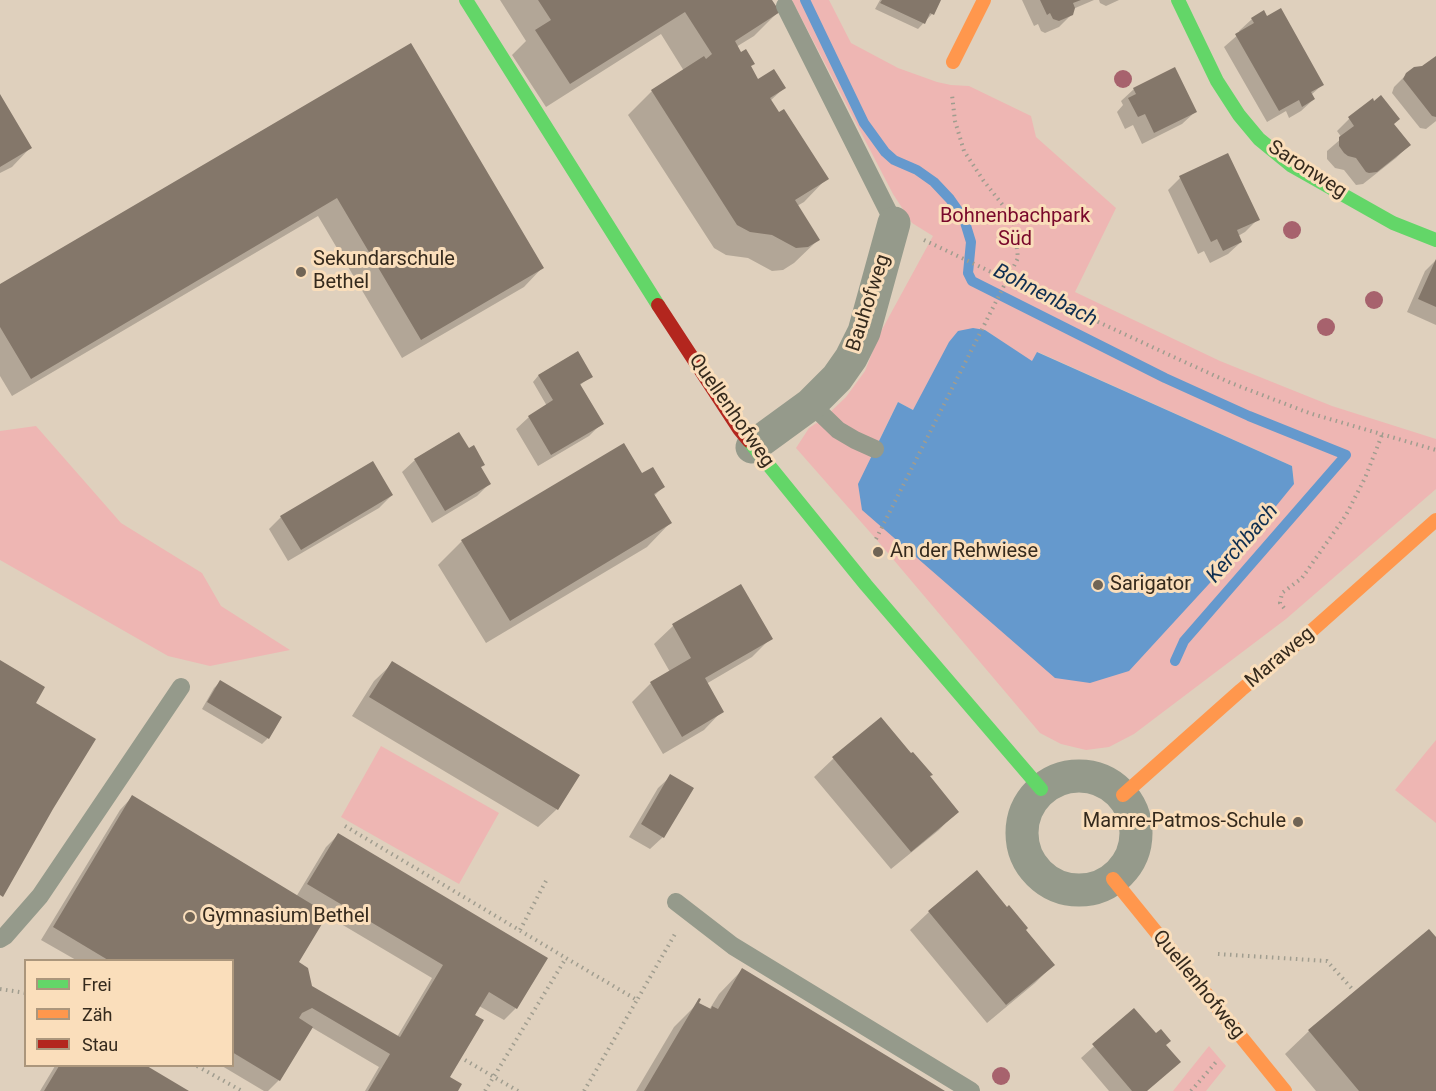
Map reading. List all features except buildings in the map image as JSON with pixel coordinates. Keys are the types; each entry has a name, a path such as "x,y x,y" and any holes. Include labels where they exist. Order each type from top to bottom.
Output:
{"street":[{"name":"Quellenhofweg","path":"466,0 622,249 752,447 866,585 1041,789"},
{"path":"953,62 984,0"},
{"name":"Saronweg","path":"1178,0 1217,81 1259,139 1292,166 1383,218 1436,240"},
{"name":"Bauhofweg","path":"752,447 811,404 837,378 852,358 864,332 894,223"},
{"name":"Maraweg","path":"1123,795 1436,520"},
{"path":"1077,775 1096,778 1113,786 1123,795 1133,813 1136,828 1136,842 1124,869 1113,879 1096,888 1076,890 1057,886 1040,876 1028,860 1022,842 1022,822 1029,804 1041,789 1058,779 1077,775"},
{"name":"Quellenhofweg","path":"1113,879 1285,1091"}],"lane":[{"path":"786,6 894,223"},
{"path":"811,404 838,430 875,449"},
{"path":"0,939 40,896 181,687"},
{"path":"676,902 733,946 971,1091"}],"path":[{"path":"876,539 1018,258 1014,224 1009,213 964,151 955,121 951,78 953,62"},
{"path":"959,258 1231,382 1309,413 1436,450"},
{"path":"1308,634 1280,603 1282,593 1302,578 1346,515 1365,478 1382,435"},
{"path":"345,826 637,1000"},
{"path":"520,930 547,879"},
{"path":"584,1091 677,930"},
{"path":"1171,951 1327,961 1354,991"},
{"path":"485,1091 566,958"},
{"path":"0,989 24,993"},
{"path":"465,1060 518,1091"},
{"path":"200,1067 242,1091"}],"green space":[{"name":"Bohnenbachpark Süd","path":"792,0 829,0 851,43 898,68 937,82 969,86 1031,116 1036,137 1116,208 1075,292 1220,361 1332,406 1436,439 1436,489 1286,619 1134,734 1109,747 1086,750 1061,744 1040,733 796,448 809,428 824,418 846,397 865,371 879,335 933,236 912,223 893,194","holes":["985,330 1032,362 1038,352 1292,466 1294,483 875,449 898,402 913,410"]},
{"path":"36,426 121,523 202,573 221,606 290,650 210,666 168,656 0,560 0,431"},
{"path":"1436,740 1436,823 1395,790"},
{"path":"381,746 499,813 459,884 341,817"},
{"path":"1209,1046 1226,1066 1206,1091 1173,1091"}],"water":[{"name":"Kerchbach","path":"973,328 985,330 1032,361 1037,352 1292,466 1294,484 1242,548 1129,671 1090,683 1055,678 862,510 858,484 898,402 913,410 949,342 958,331"}],"waterway":[{"name":"Bohnenbach","path":"805,0 864,123 885,152 894,160 917,170 934,182 964,219 971,242 968,273 972,281 1165,378 1249,416 1346,455 1184,641 1175,661"}],"traffic: fast":[{"path":"466,0 658,305"},
{"path":"1178,0 1217,81 1239,115 1259,139 1292,166 1393,223 1436,240"},
{"path":"749,441 866,585 1041,789"}],"traffic: slow":[{"path":"953,62 984,0"},
{"path":"1123,795 1436,520"},
{"path":"1113,879 1285,1091"}],"traffic: jam":[{"path":"658,305 749,441"}],"place":[{"name":"Sekundarschule Bethel","path":"301,272"},
{"name":"An der Rehwiese","path":"878,552"},
{"name":"Sarigator","path":"1098,585"},
{"name":"Mamre-Patmos-Schule","path":"1298,822"},
{"name":"Gymnasium Bethel","path":"190,917"}]}
